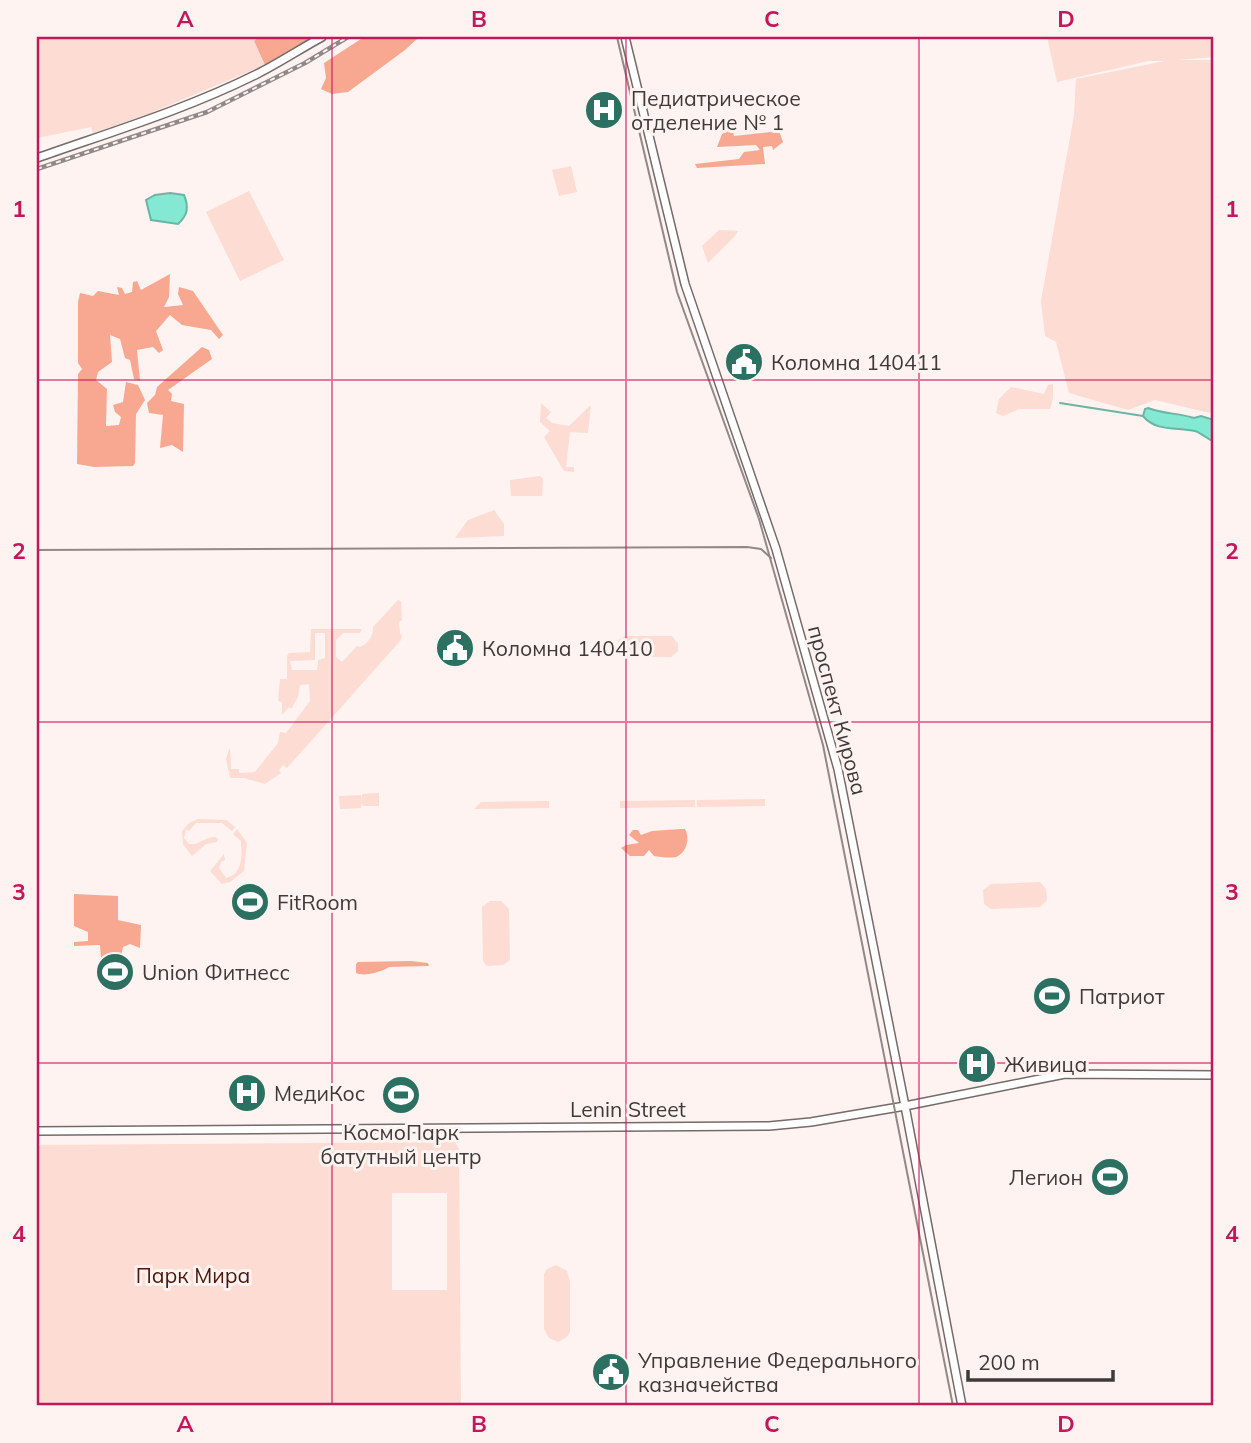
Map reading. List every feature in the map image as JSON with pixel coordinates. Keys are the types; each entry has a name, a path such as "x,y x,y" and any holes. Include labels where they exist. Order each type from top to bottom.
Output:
{"main road":[{"path":"37,158 219,91 258,74 322,37"},
{"name":"проспект Кирова","path":"625,37 685,284 776,549 838,769 962,1406"},
{"name":"Lenin Street","path":"37,1131 769,1126 811,1122 905,1106 1065,1074 1214,1075"}],"green space":[{"path":"37,37 259,37 254,41 265,65 148,114 93,133 91,127 37,138"},
{"path":"1047,37 1214,37 1214,57 1176,60 1214,60 1214,414 1155,400 1128,410 1069,393 1056,342 1045,336 1041,301 1074,115 1076,79 1165,61 1148,61 1057,82"},
{"path":"571,166 577,192 559,196 552,170"},
{"path":"249,191 284,260 240,281 206,212"},
{"path":"719,230 738,231 708,263 702,246"},
{"path":"1053,384 1050,409 1019,409 1003,416 996,413 999,399 1011,387 1044,394 1048,385"},
{"path":"541,403 551,412 546,418 552,423 569,426 591,405 588,433 570,432 566,467 574,467 574,472 564,471 544,437 550,431 540,422"},
{"path":"540,476 543,479 542,496 511,496 510,480"},
{"path":"494,510 504,524 504,536 455,538 468,520"},
{"path":"398,600 401,601 401,640 287,768 283,765 279,770 281,773 265,784 244,778 230,778 226,759 230,747 231,769 239,769 239,773 255,772 278,743 280,732 286,733 310,701 309,684 300,685 298,697 291,709 289,707 282,715 282,702 278,701 280,679 287,679 287,656 289,653 310,652 311,629 362,629 360,633 343,633 336,640 336,657 342,662 357,646 367,642 373,627","holes":["315,633 325,633 325,658 318,660 317,670 292,670 290,661 315,660"]},
{"path":"625,636 672,636 678,644 678,651 671,657 621,657 617,650 618,640"},
{"path":"379,793 379,806 363,806 362,802 361,808 340,809 339,796 361,795 362,799 362,794"},
{"path":"765,799 765,806 697,807 697,800"},
{"path":"695,800 695,807 620,808 620,801"},
{"path":"549,801 549,808 474,809 481,802"},
{"path":"198,819 226,820 235,827 232,831 222,823 196,823 189,831 186,829 184,838 189,844 212,837 218,839 217,842 206,844 192,856 183,844 182,831 189,823"},
{"path":"237,829 247,843 244,871 230,882 222,884 210,871 224,854 225,860 219,868 226,878 236,873 241,858 241,841 233,834"},
{"path":"1040,882 1046,889 1047,900 1040,907 991,909 984,904 983,890 991,884"},
{"path":"490,901 501,901 509,909 510,960 503,965 487,966 483,961 482,907"},
{"name":"Парк Мира","path":"455,1142 459,1149 461,1406 372,1406 360,1403 357,1406 37,1406 37,1145","holes":["392,1193 447,1193 447,1290 392,1290"]},
{"path":"556,1265 567,1271 570,1282 570,1332 558,1342 549,1338 544,1329 544,1274 547,1269"}],"shaded area":[{"path":"259,37 315,37 265,65 254,41"},
{"path":"364,37 419,37 348,92 332,94 321,89 326,78 324,63"},
{"path":"732,128 734,136 779,131 783,142 773,150 772,146 763,147 765,164 697,168 695,164 739,159 744,152 760,150 756,145 717,147 722,134"},
{"path":"155,195 184,195 187,207 184,217 178,224 151,220 146,200"},
{"path":"170,274 169,297 164,307 183,305 178,294 179,287 193,291 223,335 219,339 211,330 182,325 170,315 156,331 163,350 159,353 153,347 137,350 140,381 134,379 130,360 125,358 120,339 110,335 112,362 98,372 96,380 107,389 106,426 119,425 121,417 115,412 113,405 123,402 126,382 138,385 145,400 136,414 135,463 133,466 94,467 77,464 78,374 82,369 78,363 80,293 93,296 98,291 119,295 117,287 122,288 125,294 132,292 133,282 137,281 141,290"},
{"path":"202,347 209,350 212,359 168,390 172,394 171,401 184,404 183,452 172,445 160,448 163,415 149,413 147,403 155,395 157,387"},
{"path":"1148,408 1214,420 1214,442 1195,431 1154,425 1143,416"},
{"path":"685,829 687,844 684,851 676,857 654,856 649,850 644,856 630,856 621,848 639,843 629,835 633,830 638,830 641,835 652,831"},
{"path":"74,894 118,896 118,920 141,925 140,948 130,944 123,947 121,956 101,958 100,945 74,946 74,942 88,941 88,932 74,926"},
{"path":"358,962 428,963 429,966 389,967 373,973 356,973"}],"waterway":[{"path":"1060,403 1143,416"}],"tram line":[{"path":"617,37 677,292 759,519 823,745 953,1406"},
{"path":"37,550 747,547 761,549 771,558"}],"railway":[{"path":"37,169 207,112 305,63 348,37"}],"place":[{"name":"Педиатрическое отделение № 1","path":"604,110"},
{"name":"Коломна 140411","path":"744,362"},
{"name":"Коломна 140410","path":"455,648"},
{"name":"FitRoom","path":"250,902"},
{"name":"Union Фитнесс","path":"115,972"},
{"name":"Патриот","path":"1052,996"},
{"name":"Живица","path":"977,1064"},
{"name":"МедиКос","path":"247,1093"},
{"name":"КосмоПарк батутный центр","path":"401,1095"},
{"name":"Легион","path":"1110,1177"},
{"name":"Управление Федерального казначейства","path":"611,1372"}]}
